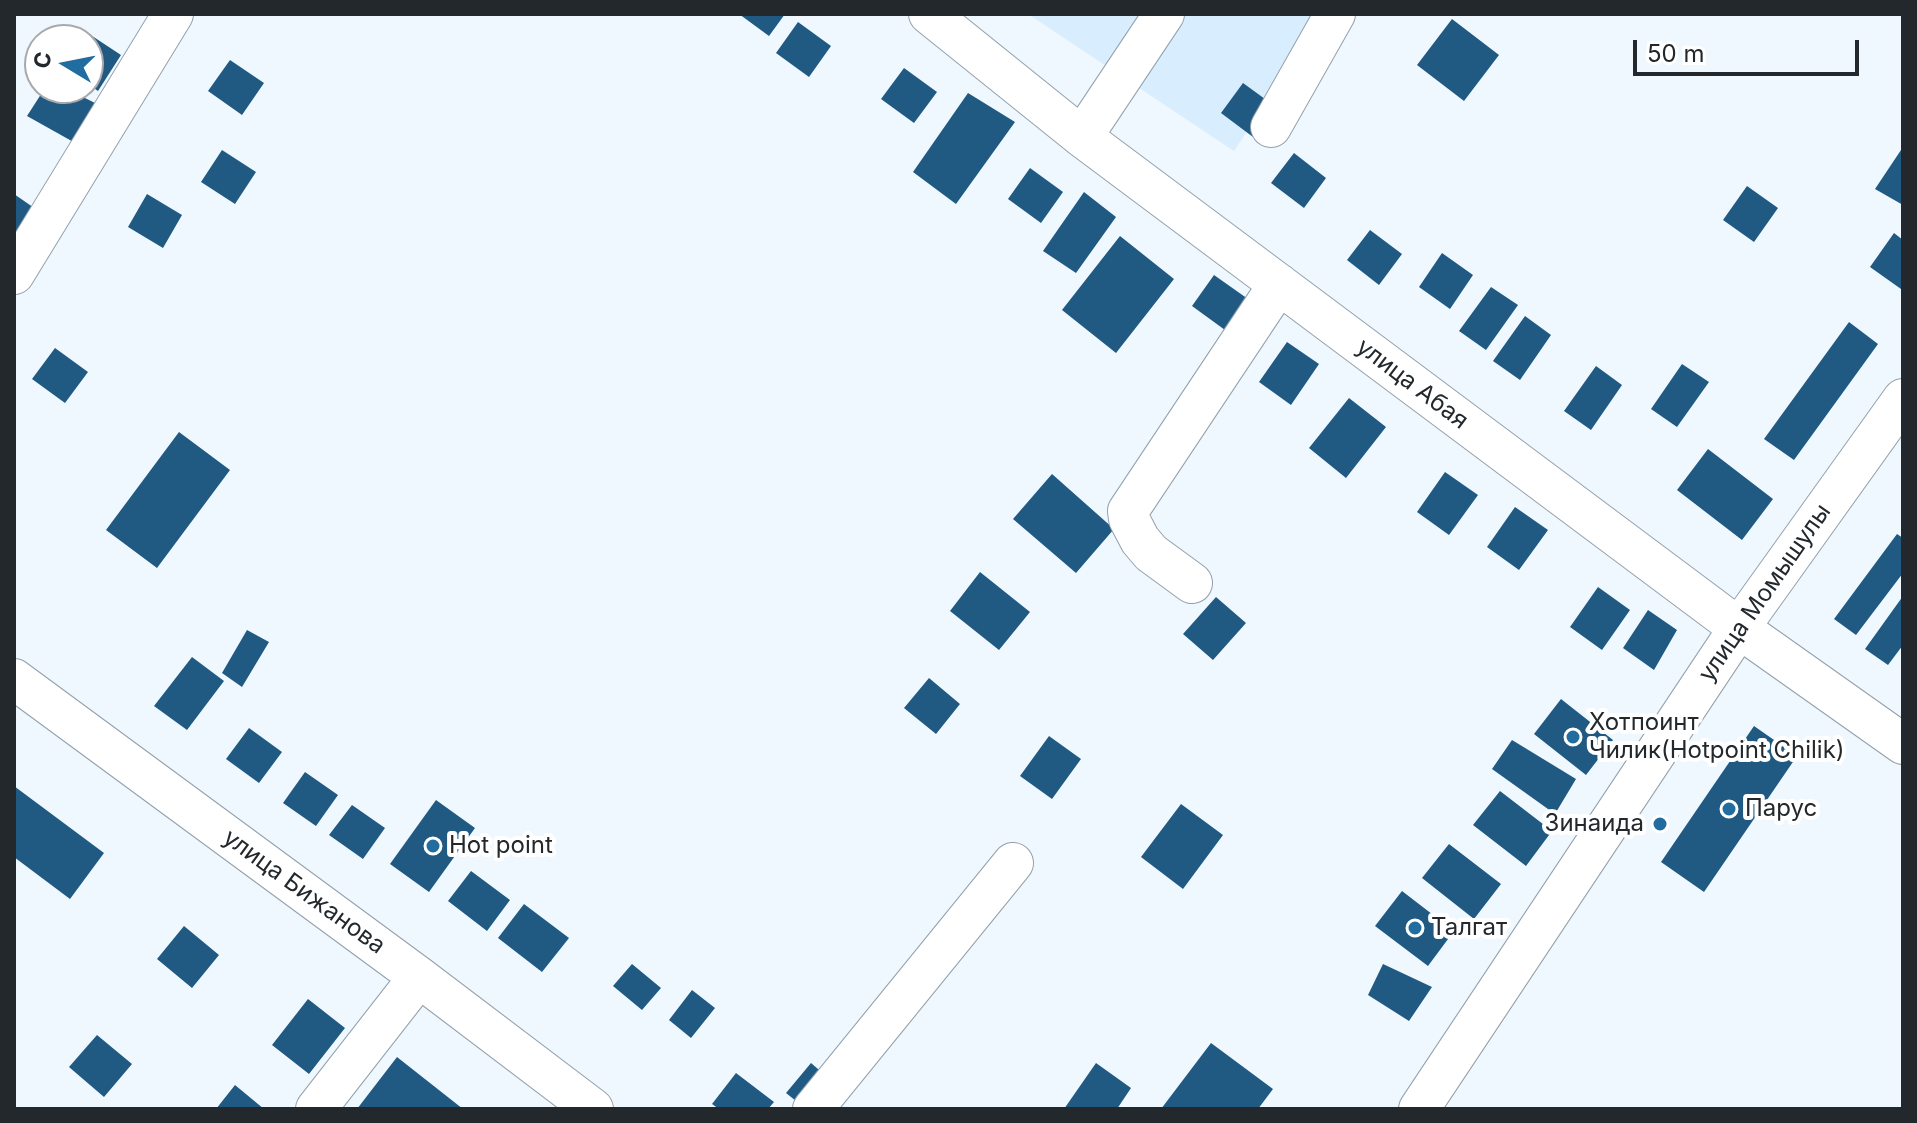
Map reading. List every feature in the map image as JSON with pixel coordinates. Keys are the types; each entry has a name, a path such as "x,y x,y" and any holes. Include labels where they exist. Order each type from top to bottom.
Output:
{"street":[{"path":"14,274 173,14"},
{"name":"улица Абая","path":"929,14 1082,137 1739,628 1903,744"},
{"path":"1082,137 1164,14"},
{"path":"1271,127 1335,14"},
{"path":"1192,583 1151,553 1140,540 1128,511 1279,284"},
{"name":"улица Момышулы","path":"1419,1109 1739,628 1903,399"},
{"name":"улица Бижанова","path":"14,679 593,1109"},
{"path":"813,1109 1013,863"},
{"path":"316,1109 419,977"}],"shaded area":[{"path":"1028,14 1325,14 1234,151"}],"building":[{"path":"739,14 785,14 769,36"},
{"path":"1452,19 1499,55 1464,101 1417,65"},
{"path":"798,22 831,46 809,77 776,53"},
{"path":"104,44 121,55 104,82"},
{"path":"230,60 264,83 242,115 208,91"},
{"path":"904,68 937,92 914,123 881,99"},
{"path":"1243,83 1276,107 1253,137 1221,113"},
{"path":"968,93 1015,122 956,204 913,172"},
{"path":"35,104 97,104 103,107 77,144 27,116"},
{"path":"1903,147 1903,205 1875,189"},
{"path":"222,150 256,172 235,204 201,182"},
{"path":"1294,153 1326,178 1304,208 1271,183"},
{"path":"1030,168 1063,192 1041,223 1008,199"},
{"path":"1747,186 1778,208 1754,242 1723,220"},
{"path":"1084,192 1116,217 1076,273 1043,251"},
{"path":"14,194 40,212 14,246"},
{"path":"147,194 182,215 163,248 128,227"},
{"path":"1370,230 1402,254 1379,285 1347,260"},
{"path":"1894,233 1903,240 1901,289 1870,267"},
{"path":"1120,236 1174,279 1116,353 1062,310"},
{"path":"1442,253 1473,275 1450,309 1419,287"},
{"path":"1214,275 1248,299 1225,330 1192,306"},
{"path":"1491,287 1518,305 1486,350 1459,331"},
{"path":"1525,316 1551,335 1520,380 1493,361"},
{"path":"1849,322 1878,344 1794,460 1764,439"},
{"path":"1287,342 1319,364 1291,405 1259,382"},
{"path":"55,348 88,372 65,403 32,379"},
{"path":"1682,364 1709,382 1677,427 1651,409"},
{"path":"1596,366 1622,385 1591,430 1564,411"},
{"path":"1349,398 1386,427 1346,478 1309,448"},
{"path":"179,432 230,470 157,568 106,530"},
{"path":"1708,449 1773,499 1742,540 1677,490"},
{"path":"1445,472 1478,495 1449,535 1417,512"},
{"path":"1052,474 1114,529 1076,573 1013,519"},
{"path":"1515,507 1548,530 1519,570 1487,547"},
{"path":"1897,534 1903,538 1903,573 1856,635 1834,619"},
{"path":"980,572 1030,612 999,650 950,611"},
{"path":"1598,587 1630,610 1602,650 1570,627"},
{"path":"1903,596 1903,645 1888,665 1865,649"},
{"path":"1216,597 1246,623 1213,660 1183,634"},
{"path":"1648,610 1677,630 1654,670 1623,648"},
{"path":"247,630 269,642 242,687 222,673"},
{"path":"192,657 224,681 187,730 154,706"},
{"path":"929,678 960,704 936,734 904,708"},
{"name":"Хотпоинт Чилик(Hotpoint Chilik)","path":"1561,699 1613,740 1586,775 1534,734"},
{"name":"Парус","path":"1754,726 1797,756 1704,892 1661,862"},
{"path":"249,728 282,752 259,783 226,759"},
{"path":"1049,736 1081,759 1052,799 1020,776"},
{"path":"1512,740 1576,779 1555,814 1492,769"},
{"path":"305,772 338,795 316,826 283,803"},
{"path":"14,786 104,853 70,899 14,857"},
{"path":"1500,791 1552,831 1526,866 1473,825"},
{"name":"Hot point","path":"436,800 475,828 429,892 390,864"},
{"path":"1181,804 1223,835 1183,889 1141,857"},
{"path":"352,805 385,828 363,859 329,835"},
{"path":"1449,844 1501,884 1474,919 1422,878"},
{"path":"471,871 510,900 487,931 448,901"},
{"name":"Талгат","path":"1402,891 1454,931 1428,966 1375,926"},
{"path":"524,904 569,938 542,972 498,938"},
{"path":"184,926 219,955 192,988 157,959"},
{"path":"632,964 661,988 642,1010 613,986"},
{"path":"1383,964 1432,987 1409,1021 1368,995"},
{"path":"692,990 715,1008 691,1038 669,1020"},
{"path":"308,999 345,1028 309,1074 272,1045"},
{"path":"97,1035 132,1064 104,1097 69,1067"},
{"path":"1211,1043 1273,1089 1258,1109 1161,1109"},
{"path":"397,1057 463,1109 357,1109"},
{"path":"811,1063 833,1082 806,1109 786,1093"},
{"path":"1096,1063 1131,1088 1117,1109 1064,1109"},
{"path":"736,1073 774,1102 768,1109 719,1109 712,1104"},
{"path":"235,1085 264,1109 216,1109"}],"place":[{"name":"Хотпоинт Чилик(Hotpoint Chilik)","path":"1573,737"},
{"name":"Парус","path":"1729,809"},
{"name":"Зинаида","path":"1660,824"},
{"name":"Hot point","path":"433,846"},
{"name":"Талгат","path":"1415,928"}]}
